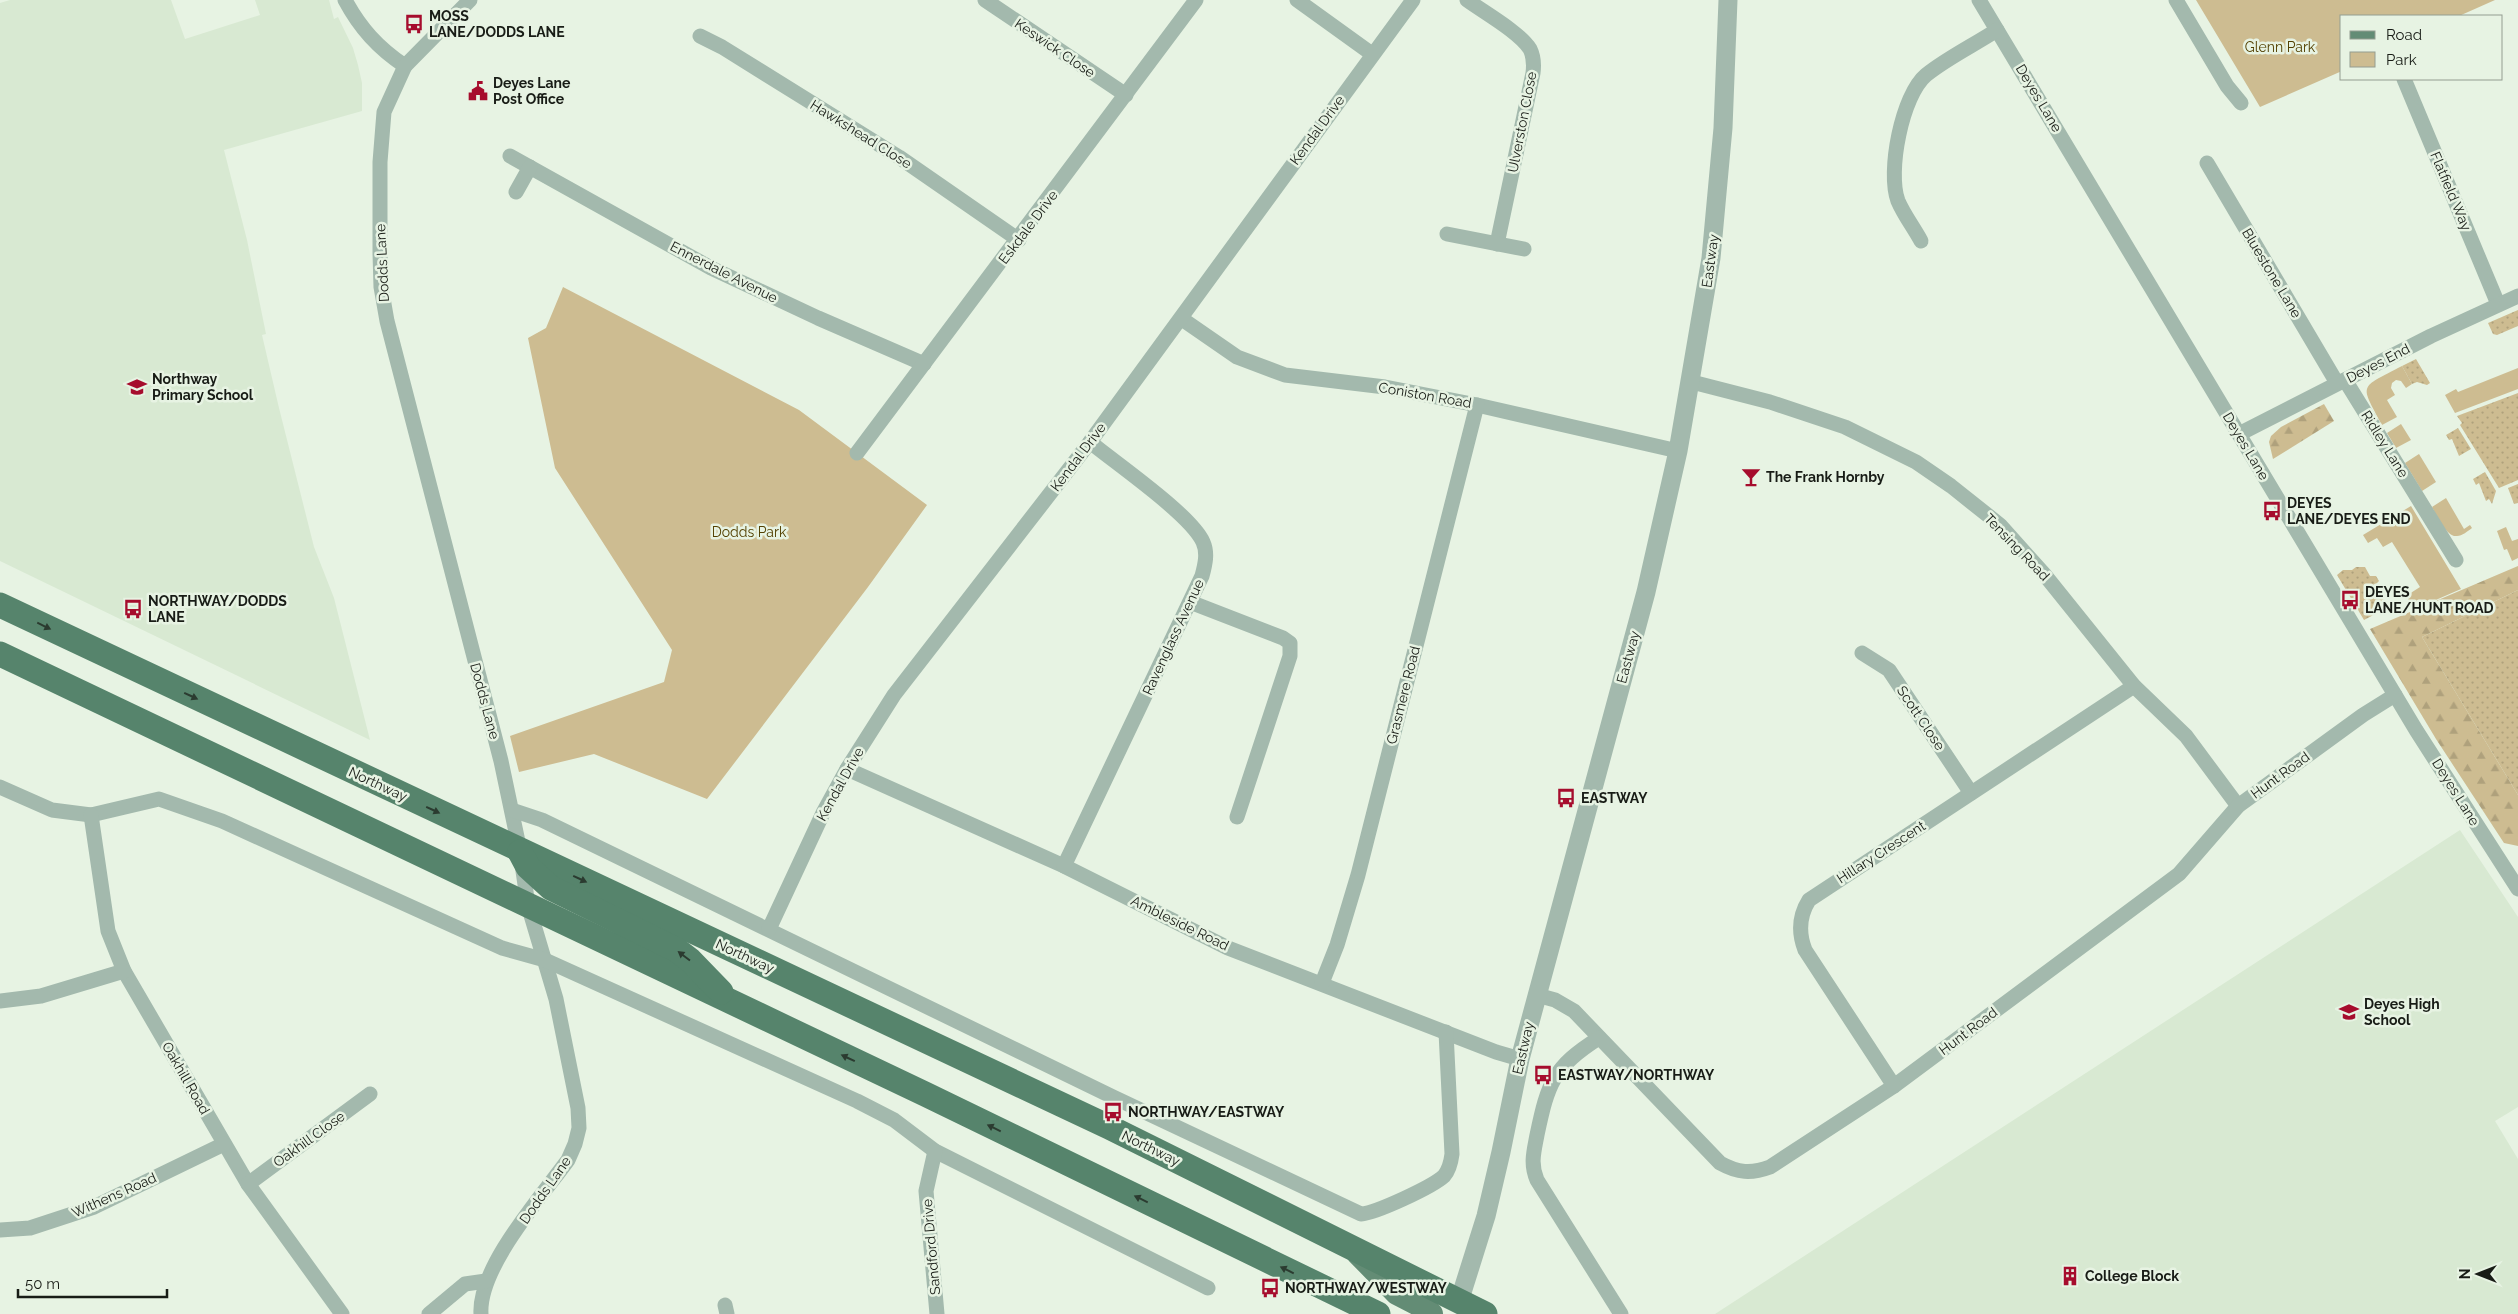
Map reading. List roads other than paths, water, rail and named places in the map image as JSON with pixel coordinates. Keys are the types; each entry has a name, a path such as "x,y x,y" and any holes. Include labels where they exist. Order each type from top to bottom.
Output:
{"highway":[{"name":"Northway","path":"0,605 1108,1127 1355,1250 1457,1308 1486,1314"},
{"path":"0,654 528,905 1378,1314"},
{"path":"520,851 528,867 551,888 676,950 690,960 731,1003"}],"main road":[{"path":"1355,1250 1398,1293 1422,1306 1431,1314"}],"street":[{"path":"346,0 360,26 372,41 405,66 470,0"},
{"name":"Keswick Close","path":"985,0 1126,95"},
{"name":"Eskdale Drive","path":"857,453 1196,0"},
{"path":"1297,0 1372,54"},
{"name":"Kendal Drive","path":"768,929 824,811 847,769 894,695 1090,442 1182,319 1372,54 1413,0"},
{"name":"Ulverston Close","path":"1468,0 1523,41 1531,50 1534,61 1497,244"},
{"name":"Eastway","path":"1457,1308 1497,1170 1520,1059 1646,592 1678,450 1692,382 1711,258 1720,167 1728,0"},
{"name":"Deyes Lane","path":"1979,0 2395,695 2518,889"},
{"path":"2176,0 2227,86 2241,103"},
{"path":"1921,241 1898,201 1894,183 1894,163 1908,101 1926,76 1997,30"},
{"name":"Hawkshead Close","path":"700,36 722,47 900,158 1018,240"},
{"name":"Dodds Lane","path":"405,66 384,112 382,129 380,162 381,287 387,321 512,810 528,905 556,999 572,1074 578,1128 575,1144 568,1160 496,1259 486,1281 481,1314"},
{"name":"Flatfield Way","path":"2404,80 2498,304"},
{"name":"Ennerdale Avenue","path":"510,156 712,268 818,318 924,364"},
{"name":"Bluestone Lane","path":"2207,163 2341,382"},
{"path":"516,192 530,167"},
{"path":"1447,234 1524,250"},
{"name":"Deyes End","path":"2239,434 2498,304 2518,296"},
{"name":"Coniston Road","path":"1182,319 1236,357 1266,370 1298,378 1385,387 1477,405 1678,450"},
{"name":"Tensing Road","path":"1692,382 1770,402 1845,427 1916,462 1951,486 2000,525 2089,628 2134,686 2186,736 2238,806"},
{"name":"Ridley Lane","path":"2341,382 2456,560"},
{"name":"Grasmere Road","path":"1322,983 1337,945 1358,875 1477,405"},
{"name":"Ravenglass Avenue","path":"1064,866 1190,602 1202,576 1206,560 1204,543 1185,519 1090,442"},
{"path":"1190,602 1283,638 1290,643 1290,656 1236,817"},
{"name":"Scott Close","path":"1862,653 1889,670 1971,793"},
{"name":"Hillary Crescent","path":"1894,1086 1805,950 1800,938 1803,910 1809,900 2134,686"},
{"name":"Hunt Road","path":"1537,995 1555,1000 1574,1011 1720,1164 1744,1173 1770,1167 1894,1086 2179,874 2238,806 2363,715 2395,695"},
{"name":"Ambleside Road","path":"847,769 1064,866 1228,948 1520,1059"},
{"path":"0,787 52,810 91,815 159,799 222,821 502,948 545,960 857,1101 894,1120 935,1151 1208,1288"},
{"path":"512,810 542,820 1114,1097 1361,1214 1378,1211 1436,1181 1448,1170 1452,1154 1446,1032"},
{"name":"Oakhill Road","path":"91,815 108,930 124,971 248,1184 342,1314"},
{"path":"0,1002 41,996 124,971"},
{"path":"1599,1038 1579,1051 1550,1083 1532,1161 1537,1180 1621,1314"},
{"name":"Oakhill Close","path":"248,1184 370,1094"},
{"name":"Withens Road","path":"0,1230 30,1228 94,1207 224,1144"},
{"name":"Sandford Drive","path":"935,1151 926,1191 937,1314"},
{"path":"429,1314 466,1284 486,1281"}],"place":[{"name":"MOSS LANE/DODDS LANE","path":"414,24"},
{"name":"Deyes Lane Post Office","path":"478,91"},
{"name":"Northway Primary School","path":"137,387"},
{"name":"The Frank Hornby","path":"1751,477"},
{"name":"DEYES LANE/DEYES END","path":"2272,511"},
{"name":"DEYES LANE/HUNT ROAD","path":"2350,600"},
{"name":"NORTHWAY/DODDS LANE","path":"133,609"},
{"name":"EASTWAY","path":"1566,798"},
{"name":"Deyes High School","path":"2349,1012"},
{"name":"EASTWAY/NORTHWAY","path":"1543,1075"},
{"name":"NORTHWAY/EASTWAY","path":"1113,1112"},
{"name":"College Block","path":"2070,1276"},
{"name":"NORTHWAY/WESTWAY","path":"1270,1288"}],"park label":[{"name":"Glenn Park","path":"2280,47"},
{"name":"Dodds Park","path":"749,532"}]}
